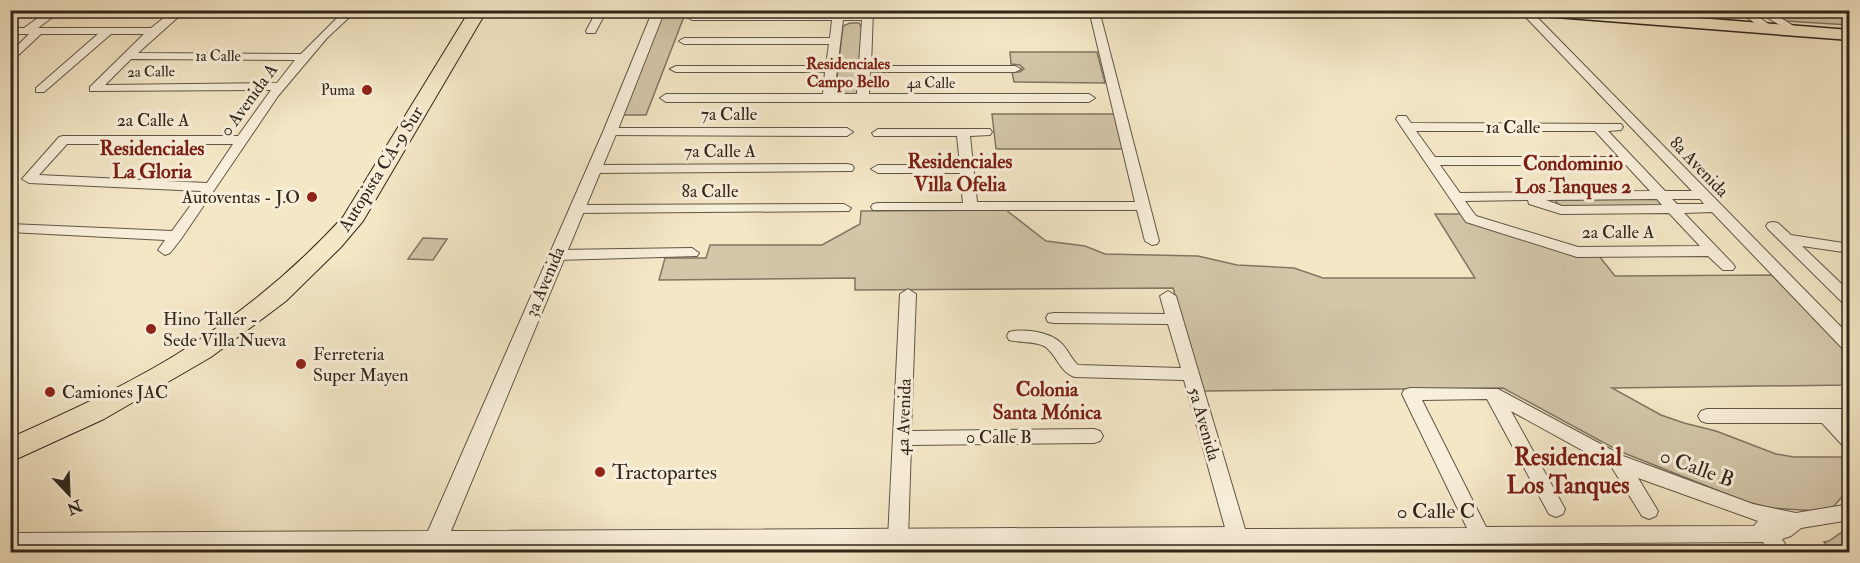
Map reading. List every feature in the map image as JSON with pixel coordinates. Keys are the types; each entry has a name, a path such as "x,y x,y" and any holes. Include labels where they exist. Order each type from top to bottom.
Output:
{"highway":[{"name":"Autopista CA-9 Sur","path":"10,436 75,406 187,346 252,299 316,242 342,209 465,10"},
{"name":"Autopista CA-9 Sur","path":"10,451 94,412 202,351 277,296 352,221 478,10"}],"main road":[{"path":"1530,10 1850,34"}],"street":[{"path":"24,32 57,10"},
{"path":"131,56 154,31 181,10"},
{"name":"0 Avenida A","path":"165,250 281,86 328,30 352,10"},
{"path":"591,31 602,10"},
{"name":"3a Avenida","path":"432,547 610,132 659,10"},
{"path":"838,17 850,10"},
{"path":"1094,10 1152,241"},
{"name":"8a Avenida","path":"1524,10 1700,195 1850,346"},
{"path":"1741,10 1770,28"},
{"path":"1760,10 1795,30"},
{"path":"692,17 838,17 868,14 863,98"},
{"path":"828,98 838,17"},
{"path":"10,31 154,31"},
{"path":"10,60 15,50 37,32"},
{"path":"39,90 107,32"},
{"path":"684,41 835,41"},
{"name":"1a Calle","path":"131,56 305,57"},
{"name":"2a Calle","path":"131,56 94,89 281,86"},
{"path":"676,69 831,69"},
{"path":"866,69 1015,69"},
{"name":"4a Calle","path":"666,98 1089,98"},
{"name":"1a Calle","path":"1431,161 1405,123 1617,127"},
{"path":"1598,127 1728,267"},
{"name":"7a Calle","path":"610,132 848,132"},
{"path":"963,132 970,206"},
{"path":"878,133 986,132"},
{"name":"2a Calle A","path":"210,187 29,179 63,140 242,140"},
{"path":"1431,161 1629,160"},
{"path":"1431,161 1455,197 1700,195"},
{"name":"7a Calle A","path":"594,169 847,168"},
{"path":"878,169 965,168"},
{"name":"2a Calle A","path":"1455,197 1471,219 1577,252 1712,251"},
{"path":"1522,197 1561,210 1713,208"},
{"path":"878,207 1143,206"},
{"name":"8a Calle","path":"576,209 844,208"},
{"path":"1773,226 1842,288 1850,301"},
{"path":"10,228 176,236"},
{"path":"1788,239 1850,249"},
{"path":"557,255 692,253"},
{"name":"4a Avenida","path":"898,539 908,294"},
{"name":"5a Avenida","path":"1167,296 1244,546"},
{"path":"1054,318 1173,319"},
{"path":"1015,336 1040,339 1055,346 1065,363 1075,371 1190,374"},
{"path":"1480,535 1410,394 1492,393 1556,509"},
{"name":"0 Calle B","path":"1492,393 1617,461 1704,496 1753,512 1781,529 1850,512"},
{"path":"1707,416 1850,417"},
{"path":"1827,417 1850,442"},
{"name":"0 Calle B","path":"903,438 1094,436"},
{"path":"1617,461 1649,511"},
{"path":"1753,512 1781,529 1780,552"},
{"name":"0 Calle C","path":"1244,546 1480,535 1781,529"},
{"path":"10,543 432,547 801,546 898,539 1244,546"}],"shaded area":[{"path":"1813,10 1849,13 1849,25 1785,21 1768,11"},
{"path":"664,11 702,11 701,14 685,14 646,115 623,115"},
{"path":"859,23 862,28 857,94 835,95 843,26"},
{"path":"1010,52 1097,52 1105,83 1014,82 1012,72 1020,72 1024,69 1020,65 1011,64"},
{"path":"992,114 1114,114 1123,149 996,149"},
{"path":"1657,199 1663,206 1560,207 1555,200"},
{"path":"1006,210 1046,241 1085,246 1105,254 1198,256 1237,265 1294,268 1323,278 1475,278 1435,214 1462,214 1599,256 1615,276 1772,275 1849,354 1849,385 1612,388 1661,415 1716,431 1776,454 1794,457 1849,457 1849,489 1833,507 1819,511 1770,508 1744,501 1619,451 1503,388 1204,391 1173,288 855,290 855,278 659,280 665,258 706,258 710,245 822,245 860,224 861,211"},
{"path":"423,238 447,239 433,260 408,259"},
{"path":"1849,527 1849,552 1833,552 1824,542"},
{"path":"1216,547 1229,552 890,552"}],"place":[{"name":"Puma","path":"367,90"},
{"name":"Autoventas - J.O","path":"312,197"},
{"name":"Hino Taller - Sede Villa Nueva","path":"151,329"},
{"name":"Ferreteria Super Mayen","path":"301,364"},
{"name":"Camiones JAC","path":"50,392"},
{"name":"Tractopartes","path":"600,472"}],"district":[{"name":"Residenciales Campo Bello","path":"848,73"},
{"name":"Residenciales La Gloria","path":"152,160"},
{"name":"Residenciales Villa Ofelia","path":"960,172"},
{"name":"Condominio Los Tanques 2","path":"1573,174"},
{"name":"Colonia Santa Mónica","path":"1047,400"},
{"name":"Residencial Los Tanques","path":"1568,471"}]}
